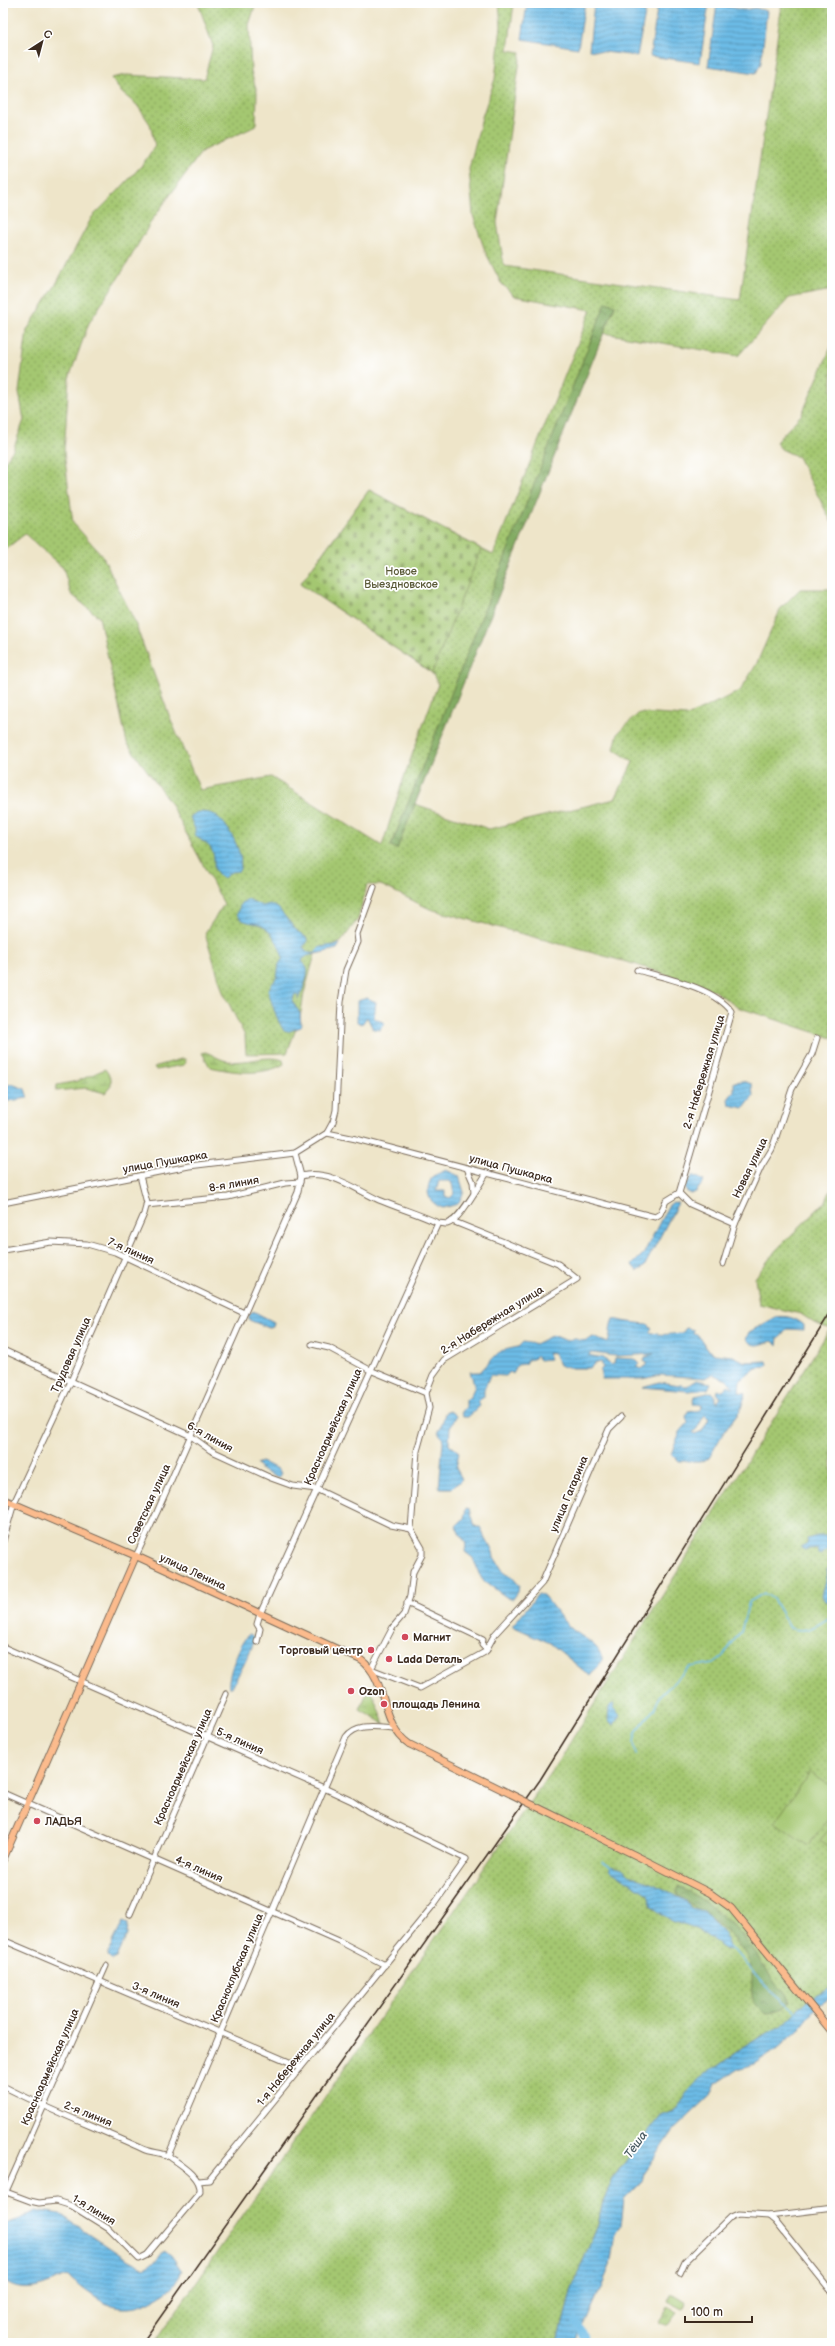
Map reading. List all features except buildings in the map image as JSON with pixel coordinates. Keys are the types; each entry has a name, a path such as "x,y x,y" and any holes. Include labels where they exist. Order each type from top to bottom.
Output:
{"main road":[{"name":"улица Ленина","path":"3,1498 136,1556 361,1660 371,1669"},
{"name":"Советская улица","path":"3,1860 136,1556"},
{"path":"371,1669 394,1728 401,1739 710,1893 730,1908 832,2032"}],"street":[{"path":"327,1133 333,1122 336,1110 341,1002 346,970 358,942 357,934 374,887"},
{"name":"2-я Набережная улица","path":"637,970 696,988 728,1006 732,1012 679,1193"},
{"name":"Новая улица","path":"722,1264 735,1224 761,1167 772,1149 792,1089 812,1054 817,1038"},
{"name":"улица Пушкарка","path":"3,1203 189,1166 295,1153 327,1133 655,1217 660,1214 666,1201 679,1193"},
{"name":"Советская улица","path":"136,1556 191,1436 298,1192 301,1176 295,1153"},
{"path":"468,1168 473,1182 474,1194"},
{"path":"301,1176 312,1173 332,1178 379,1200 447,1224 452,1221 474,1194 487,1173"},
{"path":"140,1176 146,1205"},
{"name":"8-я линия","path":"146,1205 228,1197 284,1183 300,1182"},
{"path":"679,1193 690,1204 735,1224"},
{"name":"Трудовая улица","path":"3,1541 14,1504 71,1381 146,1205"},
{"name":"2-я Набережная улица","path":"411,1529 418,1451 429,1408 426,1393 433,1375 444,1360 577,1279 558,1264 452,1221"},
{"name":"Красноармейская улица","path":"257,1642 260,1629 257,1624 260,1614 438,1222"},
{"name":"7-я линия","path":"3,1250 64,1242 87,1244 125,1257 244,1313"},
{"path":"312,1344 329,1348 370,1370 426,1393"},
{"name":"6-я линия","path":"3,1350 191,1436 210,1450 271,1478 293,1486 316,1489 390,1526 411,1529"},
{"name":"улица Гагарина","path":"487,1650 496,1634 542,1583 609,1429 621,1417"},
{"path":"407,1603 483,1639 482,1645 487,1650 420,1688 371,1669 393,1627 404,1614 413,1572 422,1555 422,1548 411,1529"},
{"name":"5-я линия","path":"3,1647 81,1680 207,1738 324,1788 352,1801 366,1811 466,1859"},
{"name":"Красноармейская улица","path":"130,1914 226,1694"},
{"name":"Красноклубская улица","path":"168,2156 324,1788 350,1732 362,1727 394,1728"},
{"name":"4-я линия","path":"3,1793 339,1941 385,1965"},
{"name":"1-я Набережная улица","path":"199,2181 209,2180 435,1903 466,1859"},
{"name":"3-я линия","path":"3,1940 220,2034 301,2067"},
{"name":"Красноармейская улица","path":"3,2198 106,1966"},
{"name":"2-я линия","path":"3,2086 152,2153 168,2156"},
{"path":"168,2156 199,2181"},
{"name":"1-я линия","path":"6,2192 30,2201 56,2201 72,2206 109,2229 139,2259 147,2255 200,2192 199,2181"},
{"path":"680,2273 685,2262 732,2217 738,2214 769,2216 832,2208"},
{"path":"769,2216 775,2221 832,2292"}],"green space":[{"path":"198,3 256,3 249,25 251,72 257,92 256,126 202,151 152,220 124,269 89,323 69,378 64,452 73,523 102,555 134,620 169,715 200,790 271,777 382,846 403,780 438,684 432,673 300,584 369,490 493,555 591,310 514,296 501,283 485,251 473,215 469,169 482,117 495,79 501,26 499,3 514,3 508,50 521,52 497,223 504,266 740,300 782,3 832,3 832,290 789,298 738,356 604,333 615,305 391,846 397,848 415,804 489,829 615,799 633,762 614,749 618,733 639,713 687,716 740,691 756,665 781,608 800,589 832,589 832,1038 737,1007 715,991 634,964 430,909 381,885 367,885 358,919 341,942 316,951 304,993 300,1018 287,1053 246,1054 245,1036 223,992 205,933 224,904 169,801 127,743 99,617 71,594 63,568 25,534 3,551 3,464 13,450 24,420 19,392 27,330 55,286 92,217 142,165 155,146 150,124 137,105 122,93 111,78 126,75 204,79 213,46"},
{"path":"606,302 615,305 397,849 391,846"},
{"path":"832,345 832,523 798,457 781,449 776,442 802,414"},
{"name":"Новое Выездновское","path":"369,490 481,549 432,673 300,584"},
{"path":"205,1052 228,1061 235,1062 263,1058 276,1058 283,1060 284,1064 266,1071 238,1072 210,1067 202,1053"},
{"path":"185,1059 186,1062 184,1065 156,1070 154,1067"},
{"path":"105,1069 111,1078 111,1086 105,1093 86,1088 56,1091 57,1085 78,1081"},
{"path":"832,1187 832,1344 828,1347 827,1357 832,1361 832,1986 812,1997 781,2027 770,2031 744,2047 719,2066 710,2070 673,2111 660,2116 613,2178 602,2205 598,2225 572,2287 558,2343 154,2343 559,1760 830,1329 814,1323 801,1314 759,1304 755,1278 776,1250 826,1201"},
{"path":"370,1686 384,1723 360,1709"},
{"path":"810,1772 832,1787 832,1812 808,1846 775,1822"},
{"path":"832,1826 832,1850 820,1840"},
{"path":"678,1887 701,1899 712,1907 743,1937 759,1957 773,1980 787,1995 790,2002 784,2009 766,2014 758,2008 752,1996 751,1967 742,1949 726,1931 678,1895 676,1891"},
{"path":"673,2294 686,2302 684,2308 682,2309 669,2302 671,2295"},
{"path":"669,2307 676,2313 667,2325 659,2321"}],"water":[{"path":"527,3 585,3 578,48 522,39"},
{"path":"594,3 647,3 637,56 589,50"},
{"path":"658,3 709,3 700,63 650,56"},
{"path":"717,4 743,10 755,8 767,11 761,63 756,73 708,66"},
{"path":"197,812 207,812 213,814 229,831 238,849 240,857 241,865 239,871 231,872 224,878 220,877 214,868 214,856 212,851 208,845 195,836 195,829 190,817"},
{"path":"248,899 262,906 270,904 278,908 297,931 307,938 307,943 303,946 306,952 315,952 320,947 340,944 337,949 307,956 302,960 307,968 306,979 298,999 298,995 295,994 292,1001 300,1013 301,1027 287,1032 284,1031 279,1021 268,990 277,977 279,964 283,958 276,941 268,930 261,925 242,920 237,914 241,903"},
{"path":"367,998 376,1002 374,1018 385,1023 380,1030 373,1029 367,1017 362,1024 357,1022 357,1001"},
{"path":"742,1081 752,1084 753,1097 744,1108 729,1105 728,1099 734,1091 734,1082"},
{"path":"12,1084 25,1089 28,1098 3,1102 3,1086"},
{"path":"446,1170 459,1176 464,1192 458,1204 443,1208 433,1203 430,1199 428,1191 430,1181 433,1176","holes":["439,1181 450,1181 454,1194 450,1198 445,1196 445,1191 436,1191"]},
{"path":"693,1175 704,1181 696,1192 690,1194 685,1190 686,1184"},
{"path":"673,1202 678,1203 644,1267 637,1271 632,1265 644,1253 668,1206"},
{"path":"253,1311 274,1322 273,1327 269,1328 249,1320 249,1315"},
{"path":"783,1316 794,1319 804,1325 804,1330 788,1329 778,1338 777,1346 773,1341 756,1345 752,1344 746,1339 749,1332 776,1317"},
{"path":"613,1319 648,1324 652,1328 649,1332 657,1334 682,1333 686,1328 694,1330 693,1334 698,1335 708,1350 714,1354 733,1356 745,1362 767,1361 768,1364 766,1367 756,1368 740,1381 739,1392 746,1393 740,1411 722,1435 709,1458 702,1461 678,1461 671,1454 680,1432 688,1423 686,1417 688,1412 700,1410 702,1405 693,1404 695,1396 712,1392 715,1395 715,1400 718,1402 720,1397 717,1393 718,1389 723,1391 728,1385 734,1387 727,1380 712,1374 705,1378 661,1375 642,1379 602,1379 600,1371 603,1367 601,1362 594,1364 590,1368 568,1368 559,1365 554,1354 547,1353 550,1359 539,1360 536,1356 533,1359 527,1360 525,1364 517,1365 513,1374 510,1372 506,1376 490,1375 484,1390 484,1397 478,1401 480,1406 468,1417 463,1417 461,1413 466,1407 466,1400 470,1397 475,1386 470,1372 480,1372 500,1351 518,1347 523,1342 535,1344 553,1335 567,1341 574,1338 586,1340 593,1337 608,1343","holes":["592,1353 616,1356 654,1354 645,1357 644,1362 647,1364 641,1369 636,1367 640,1364 635,1359 615,1358 614,1364 610,1365 604,1358 588,1355","705,1415 709,1419 702,1431 695,1434 693,1432 697,1429"]},
{"path":"696,1380 711,1383 708,1389 688,1391 642,1387 659,1382 687,1386"},
{"path":"450,1411 456,1416 450,1428 449,1444 459,1452 456,1468 462,1479 453,1488 439,1488 443,1441 438,1432 441,1428 445,1413"},
{"path":"261,1462 278,1469 281,1473 278,1478 261,1470 256,1464"},
{"path":"466,1508 470,1509 475,1526 480,1528 493,1552 494,1557 505,1574 511,1576 519,1585 518,1592 513,1599 509,1599 485,1582 479,1574 473,1558 465,1552 466,1543 456,1526 464,1518"},
{"path":"817,1536 829,1536 827,1541 832,1549 827,1550 821,1555 818,1554 817,1548 804,1550 800,1547 808,1543 807,1539"},
{"path":"832,1568 832,1598 827,1602 822,1596 827,1579 827,1569"},
{"path":"538,1594 543,1595 569,1626 591,1642 601,1654 603,1660 590,1676 550,1643 512,1626"},
{"path":"250,1634 255,1638 248,1657 232,1687 229,1687 230,1676 235,1658 243,1642"},
{"path":"614,1704 613,1708 620,1715 614,1725 608,1720 609,1707"},
{"path":"612,1866 622,1869 632,1877 652,1883 686,1901 691,1908 704,1911 727,1938 731,1949 725,1948 698,1930 672,1921 652,1907 648,1894 609,1870"},
{"path":"123,1922 128,1924 127,1935 117,1958 112,1960 108,1956 108,1952"},
{"path":"832,1986 832,1996 819,2004 798,2031 777,2049 754,2064 737,2069 716,2083 711,2095 674,2130 644,2174 642,2182 624,2200 621,2225 615,2234 610,2266 587,2320 579,2330 575,2343 558,2343 572,2287 598,2225 602,2205 613,2178 660,2116 674,2111 693,2086 710,2070 719,2066 744,2047 770,2031 781,2027 812,1997"},
{"path":"35,2210 60,2214 125,2258 144,2268 155,2262 164,2251 171,2255 182,2271 172,2288 165,2293 142,2305 129,2308 118,2307 98,2299 67,2276 35,2288 19,2288 11,2285 3,2280 3,2225 20,2219"}],"waterway":[{"path":"636,1754 634,1742 636,1732 654,1709 660,1696 689,1667 714,1663 723,1656 741,1631 749,1602 764,1593 773,1599 790,1628 796,1630 812,1628 832,1616"},
{"name":"Тёша","path":"602,1862 613,1868"},
{"name":"Тёша","path":"730,1946 764,1985 798,2014"},
{"path":"575,2321 589,2343"}],"railway":[{"path":"142,2343 540,1780 832,1310"}],"place":[{"name":"Магнит","path":"405,1637"},
{"name":"Торговый центр","path":"371,1650"},
{"name":"Lada Dеталь","path":"389,1659"},
{"name":"Ozon","path":"351,1691"},
{"name":"площадь Ленина","path":"384,1704"},
{"name":"ЛАДЬЯ","path":"37,1821"}]}
